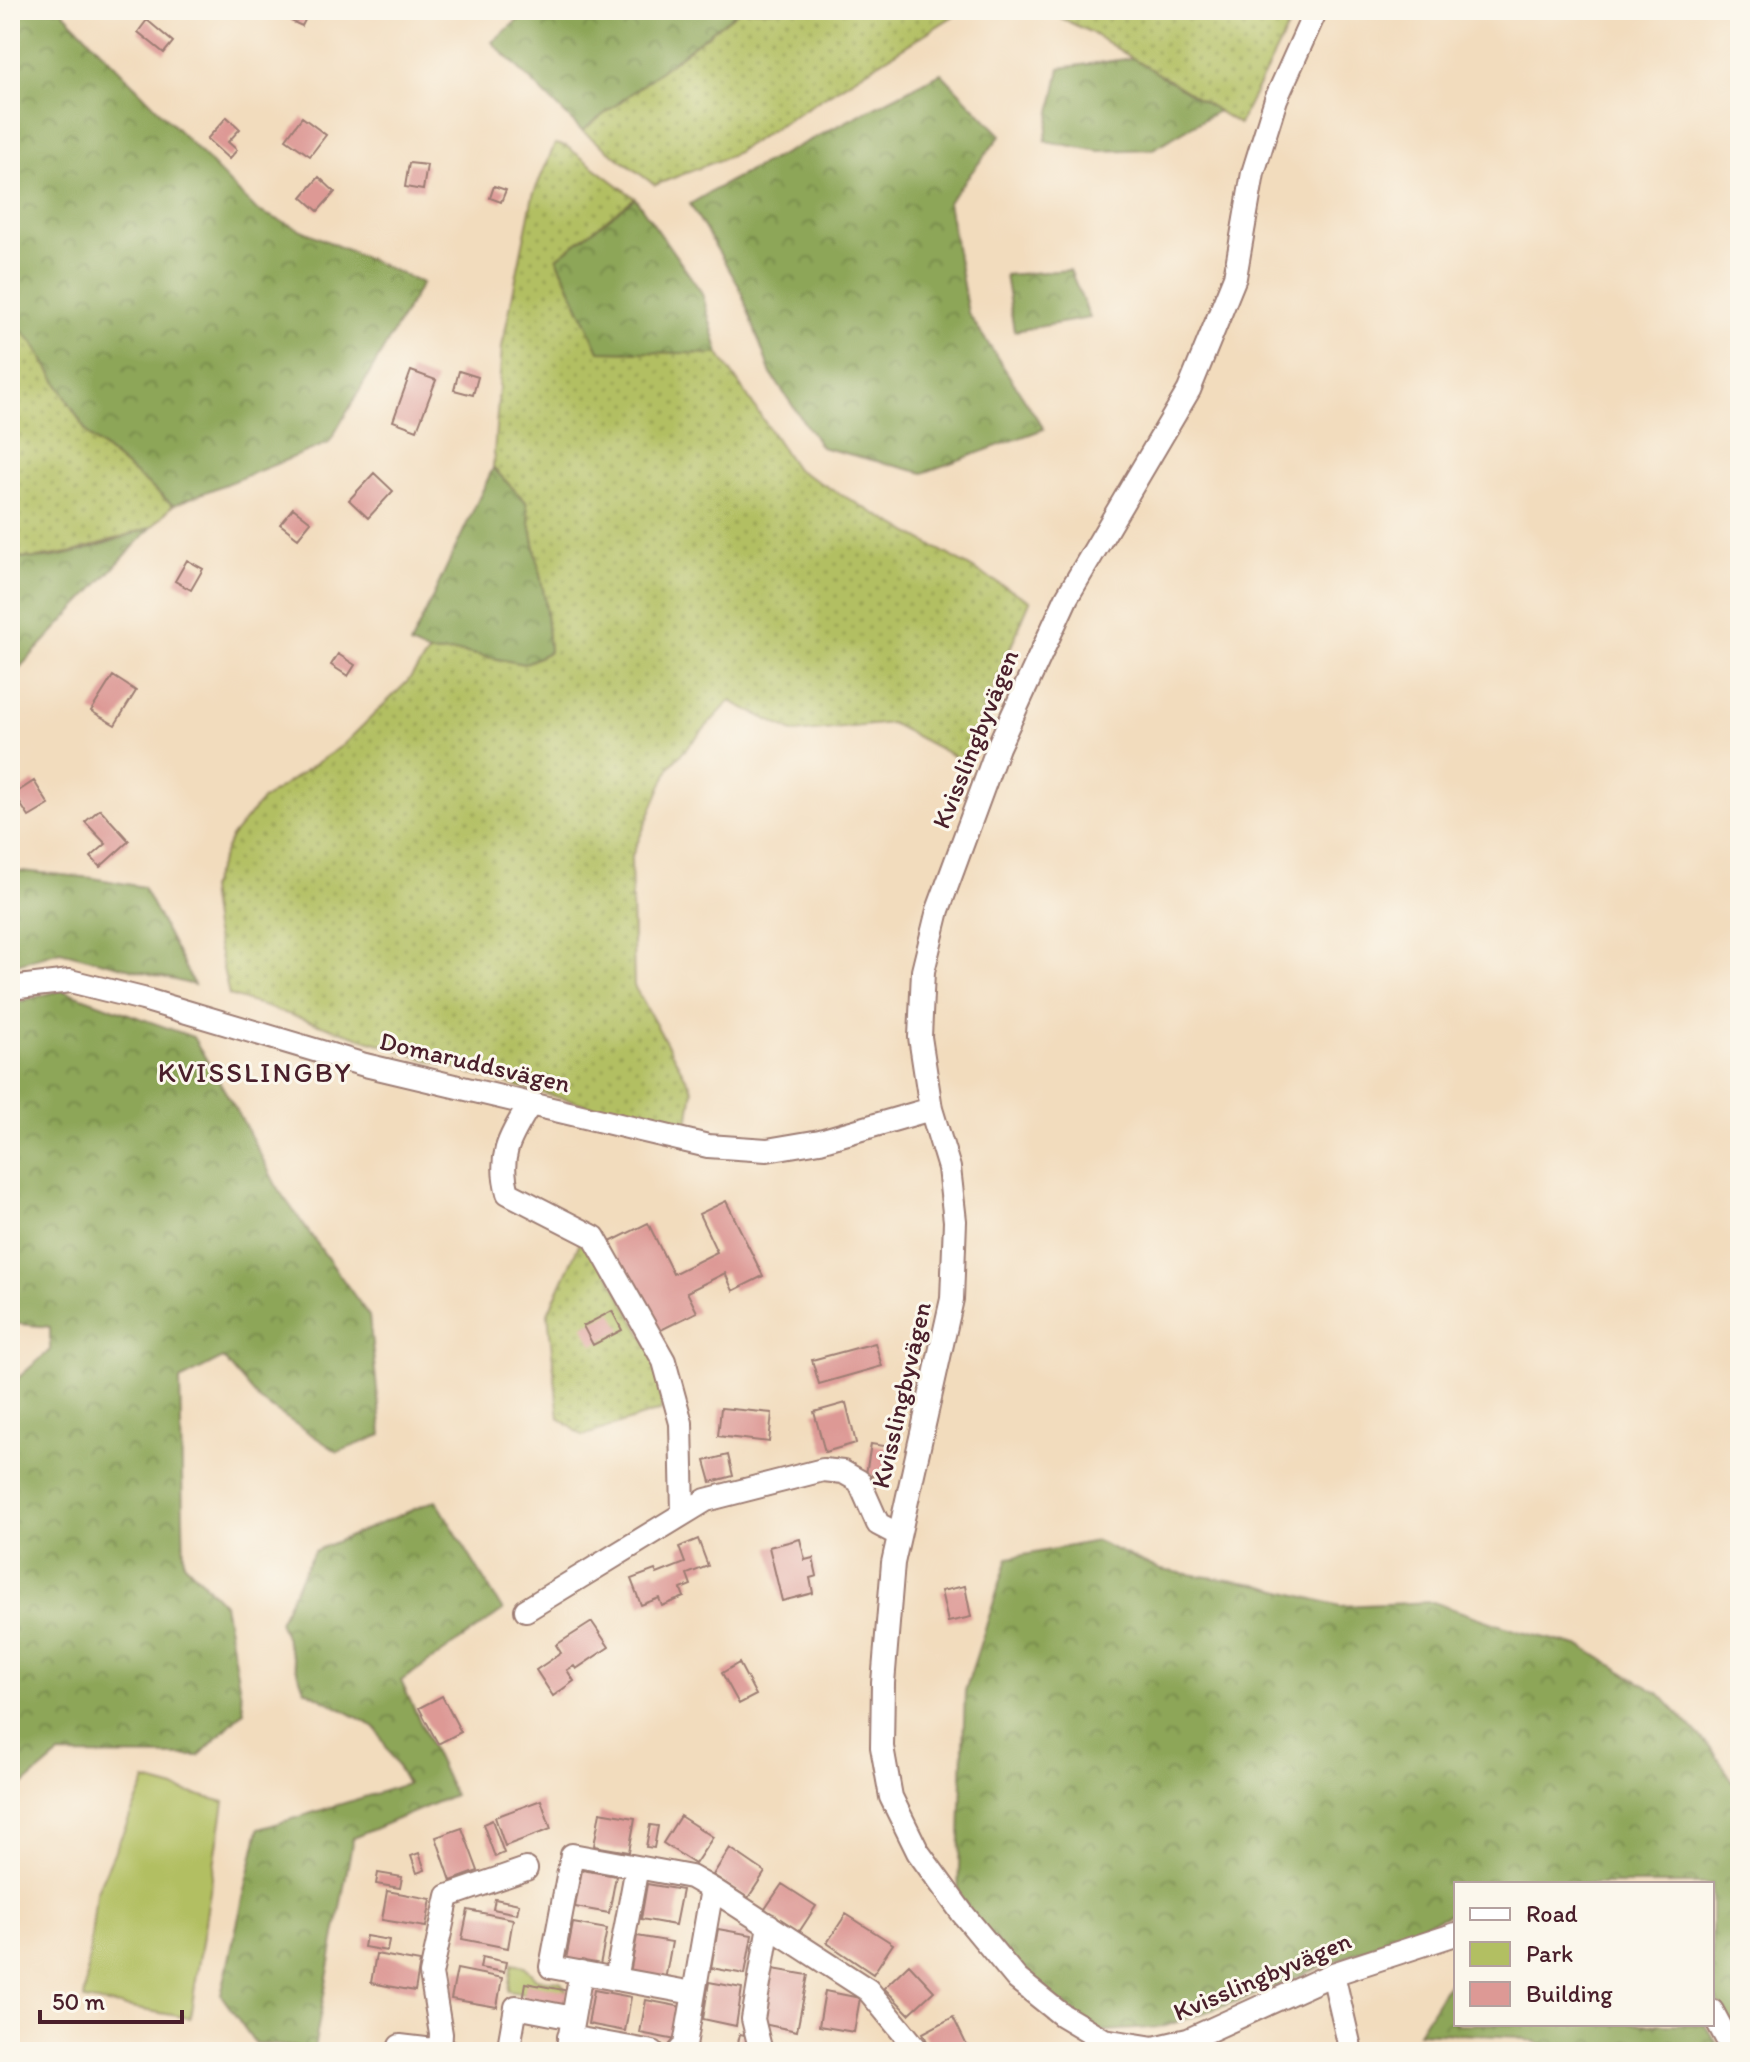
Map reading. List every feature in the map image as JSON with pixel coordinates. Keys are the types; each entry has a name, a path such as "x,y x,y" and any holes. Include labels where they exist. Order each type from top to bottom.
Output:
{"street":[{"name":"Kvisslingbyvägen","path":"1316,10 1276,99 1253,173 1235,277 1189,390 1067,597 998,747 938,910 923,971 920,1037 931,1109 949,1168 955,1221 952,1299 893,1563 883,1683 882,1747 891,1797 918,1852 963,1914 1017,1979 1102,2046 1154,2048 1188,2040 1333,1974 1454,1935"},
{"name":"Domaruddsvägen","path":"10,988 70,981 143,999 365,1065 708,1146 767,1150 820,1141 931,1109"},
{"path":"530,1104 506,1144 503,1176 508,1193 594,1237 664,1361 681,1423 683,1512"},
{"name":"Kvisslingbyvägen","path":"526,1610 706,1500 808,1473 823,1470 843,1472 859,1481 878,1524 899,1535"},
{"path":"693,1993 551,1967 572,1855 691,1877 868,1990 919,2052"},
{"path":"616,1979 637,1867"},
{"path":"400,2046 444,2051 431,1974 448,1896 526,1869"},
{"path":"679,2052 685,2045 712,1889"},
{"path":"761,2052 753,2019 769,1925"},
{"path":"569,2036 581,1972"},
{"path":"1333,1974 1351,2052"},
{"path":"508,2052 516,2007 569,2036 653,2052"},
{"path":"1714,2015 1734,2052"}],"green space":[{"path":"10,10 61,10 256,210 422,283 329,443 173,505 89,436 33,342 10,319"},
{"path":"530,10 740,10 582,131 492,42"},
{"path":"740,10 963,10 730,156 655,185 582,131"},
{"path":"1044,10 1297,10 1239,124 1090,32"},
{"path":"1133,58 1218,111 1153,149 1099,151 1045,141 1060,68"},
{"path":"941,73 1001,135 948,202 968,313 1044,429 923,473 821,447 771,374 739,286 690,204"},
{"path":"555,144 566,146 635,198 557,258 599,350 719,354 796,469 1030,601 963,761 891,723 795,733 730,701 670,766 631,858 634,986 693,1090 687,1131 478,1076 229,995 214,928 209,889 231,837 262,800 343,745 407,682 429,653 461,652 524,664 549,652 545,600 526,502 493,468 502,347 533,195"},
{"path":"635,198 702,293 719,354 599,351 557,258"},
{"path":"1070,270 1090,318 1014,331 1005,275"},
{"path":"10,319 33,342 89,436 173,505 152,527 74,552 24,560 10,554"},
{"path":"493,468 526,502 545,600 549,652 524,664 461,652 429,653 410,645"},
{"path":"152,527 10,678 10,554 25,558 61,556"},
{"path":"10,870 93,878 143,887 194,985 60,951 10,966"},
{"path":"62,990 193,1037 245,1125 278,1189 369,1316 382,1435 338,1452 259,1400 223,1358 180,1380 184,1563 224,1604 244,1711 199,1756 59,1755 10,1796 10,1385 50,1350 50,1327 10,1323 10,1004"},
{"path":"581,1240 595,1249 658,1364 662,1410 583,1436 559,1418 548,1313"},
{"path":"436,1500 503,1611 401,1681 454,1795 353,1838 314,2049 255,2043 221,1995 259,1829 407,1784 375,1727 304,1689 279,1621 314,1551"},
{"path":"1096,1541 1161,1570 1256,1584 1340,1606 1433,1602 1517,1631 1582,1647 1661,1695 1714,1752 1740,1792 1740,2039 1714,1994 1714,1882 1454,1882 1454,1912 1252,1996 1163,2027 1094,2032 1037,1992 958,1895 965,1691 1008,1558"},
{"path":"146,1781 224,1802 190,2018 84,2000 96,1893"},
{"path":"512,1964 524,1966 536,1979 560,1981 567,1991 565,2001 508,1991"},
{"path":"1454,1974 1454,2026 1705,2026 1723,2052 1562,2052 1518,2037 1418,2032"}],"building":[{"path":"297,10 308,14 302,26 291,21"},
{"path":"147,20 173,42 164,53 138,32"},
{"path":"227,117 240,129 228,142 237,150 229,159 207,139"},
{"path":"302,117 326,135 310,156 286,139"},
{"path":"409,163 427,165 423,190 405,187"},
{"path":"319,177 335,192 318,211 302,197"},
{"path":"494,186 506,190 501,202 490,198"},
{"path":"411,371 436,380 417,430 393,421"},
{"path":"459,371 478,377 473,395 454,390"},
{"path":"374,473 393,491 368,518 349,500"},
{"path":"293,508 311,522 298,538 280,524"},
{"path":"187,560 203,569 191,590 175,581"},
{"path":"338,654 355,665 348,676 331,665"},
{"path":"113,676 136,691 115,725 91,711"},
{"path":"34,781 49,805 29,817 14,794"},
{"path":"100,809 129,841 100,867 91,857 106,844 85,822"},
{"path":"726,1201 763,1276 733,1291 725,1273 687,1292 697,1312 655,1333 610,1242 648,1223 673,1274 717,1252 699,1214"},
{"path":"612,1311 622,1330 593,1345 583,1326"},
{"path":"875,1343 882,1366 819,1384 812,1360"},
{"path":"846,1403 856,1443 825,1452 814,1412"},
{"path":"721,1408 772,1413 769,1442 718,1436"},
{"path":"871,1444 891,1447 885,1478 866,1474"},
{"path":"728,1455 733,1476 711,1482 705,1461"},
{"path":"698,1539 708,1566 687,1574 691,1585 681,1589 684,1597 662,1606 659,1598 641,1605 631,1579 655,1570 657,1574 685,1563 679,1547"},
{"path":"800,1539 805,1560 813,1558 817,1576 810,1578 813,1593 782,1601 769,1547"},
{"path":"965,1586 971,1617 948,1622 941,1591"},
{"path":"592,1622 609,1647 576,1669 574,1666 567,1670 574,1681 553,1696 536,1670 561,1653 556,1645"},
{"path":"739,1663 756,1695 739,1704 722,1673"},
{"path":"442,1696 461,1732 438,1744 419,1708"},
{"path":"541,1800 551,1829 505,1846 495,1817"},
{"path":"600,1812 635,1818 629,1852 594,1846"},
{"path":"680,1816 713,1837 695,1864 663,1843"},
{"path":"492,1820 504,1853 495,1857 483,1824"},
{"path":"650,1825 658,1826 654,1848 646,1847"},
{"path":"462,1828 478,1871 451,1881 436,1837"},
{"path":"730,1848 765,1872 748,1898 713,1875"},
{"path":"419,1853 425,1870 417,1873 411,1856"},
{"path":"582,1870 616,1876 609,1913 575,1907"},
{"path":"378,1873 402,1877 400,1888 376,1884"},
{"path":"647,1884 682,1890 675,1925 641,1919"},
{"path":"782,1884 816,1906 799,1932 765,1909"},
{"path":"387,1891 431,1899 426,1927 382,1920"},
{"path":"495,1899 519,1904 517,1914 493,1909"},
{"path":"468,1910 513,1919 508,1948 462,1939"},
{"path":"846,1914 893,1944 873,1974 827,1943"},
{"path":"573,1923 607,1929 600,1965 566,1959"},
{"path":"718,1929 752,1935 745,1974 711,1968"},
{"path":"366,1936 389,1940 387,1951 364,1947"},
{"path":"637,1936 672,1942 665,1980 630,1973"},
{"path":"376,1954 420,1962 415,1991 371,1983"},
{"path":"482,1957 506,1962 504,1972 480,1968"},
{"path":"909,1964 934,1991 909,2014 884,1988"},
{"path":"457,1969 502,1978 497,2007 451,1999"},
{"path":"773,1969 808,1975 797,2031 763,2024"},
{"path":"709,1982 742,1988 736,2026 703,2019"},
{"path":"526,1983 569,1991 566,2008 523,2000"},
{"path":"594,1990 631,1997 625,2031 588,2024"},
{"path":"825,1991 860,1998 854,2032 819,2026"},
{"path":"646,2000 682,2007 676,2040 640,2033"},
{"path":"953,2017 970,2052 932,2052 923,2033"},
{"path":"740,2034 755,2037 753,2052 736,2052"},
{"path":"1415,2044 1454,2049 1454,2052 1414,2052"}],"district":[{"name":"KVISSLINGBY","path":"255,1072"}]}
